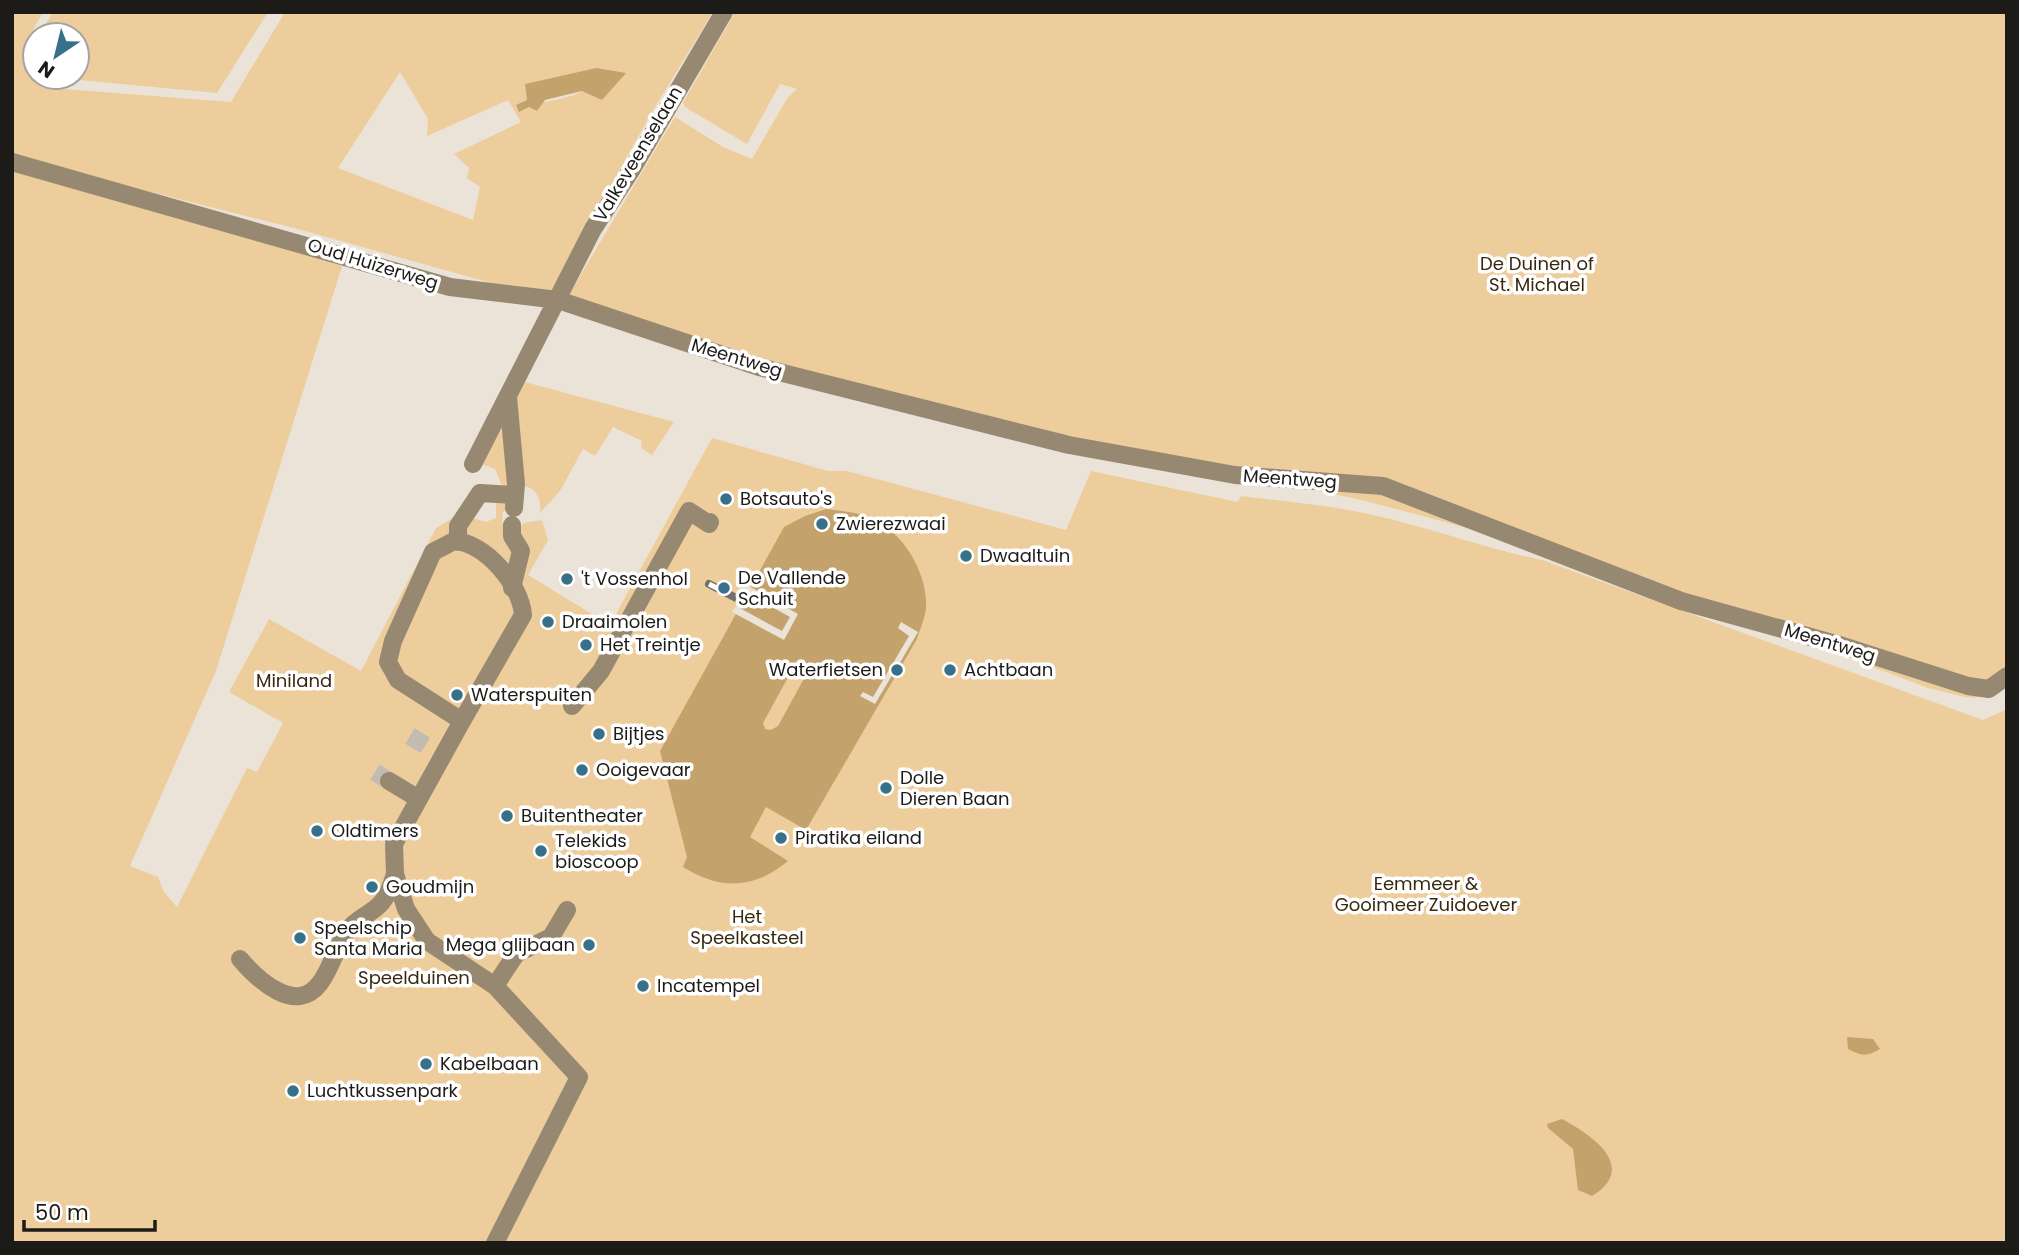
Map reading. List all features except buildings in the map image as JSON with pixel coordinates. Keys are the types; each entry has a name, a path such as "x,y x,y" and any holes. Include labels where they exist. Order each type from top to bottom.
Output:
{"street":[{"name":"Valkeveenselaan","path":"558,300 593,229 724,12"},
{"name":"Oud Huizerweg","path":"12,162 450,287 558,300"},
{"path":"473,464 558,300"},
{"name":"Meentweg","path":"558,300 759,367 1069,445 1235,475 1382,486 1681,601 1843,646 1968,686 1989,689 2007,676"},
{"path":"508,397 514,509 512,536 522,551 512,588"},
{"path":"458,542 458,526 473,499 480,493 514,509"},
{"path":"572,706 601,671 690,511 709,524 710,522"},
{"path":"462,721 398,680 388,662 393,641 433,552 442,545 458,542 477,548 491,560 522,599 523,615 394,844 395,874 406,909 428,941 495,986 579,1077 495,1243"},
{"path":"389,781 419,799"},
{"path":"240,960 260,982 284,994 301,996 319,985 345,934 355,920 378,907 388,893 395,874"},
{"path":"495,986 516,954 551,937 567,910"}],"green space":[{"path":"12,12 43,12 38,21 21,21 21,91 90,91 231,102 285,12 713,12 652,112 548,299 298,229 12,157","holes":["596,68 586,86 577,94 517,105 527,100 526,84","400,72 428,119 427,136 508,100 521,122 454,154 469,168 467,178 480,187 473,220 338,168"]},
{"path":"53,12 268,12 217,93 91,81 91,21 48,21"},
{"name":"De Duinen of St. Michael","path":"735,12 2007,12 2007,664 1983,695 1967,697 1928,688 1602,564 1366,501 1000,423 742,358 565,301 675,117 723,147 752,159 788,97 797,89 780,84 747,144 685,107 683,103"},
{"path":"12,169 281,244 342,266 216,671 130,866 158,877 164,892 177,907 247,768 257,772 283,723 229,692 269,619 361,671 436,528 460,514 486,522 496,518 496,503 507,500 510,508 503,512 502,523 522,526 523,523 542,520 548,540 528,575 610,625 712,438 828,471 847,471 1066,530 1091,471 1237,502 1241,496 1354,511 1542,560 1983,720 2005,710 2007,1243 12,1243"},
{"path":"521,381 674,422 652,455 641,448 642,441 613,427 595,456 583,449 560,491 540,513 535,492 524,486 502,486 495,469 478,463"}],"shaded area":[{"path":"596,68 626,73 602,100 582,91 545,100 537,111 529,107 519,112 516,105 527,100 525,84"},
{"path":"826,509 856,513 873,519 895,534 912,556 923,582 926,595 925,616 917,639 806,830 766,807 750,837 788,861 775,871 749,882 736,884 710,880 683,867 687,857 660,751 784,527","holes":["797,661 804,661 808,667 807,673 778,726 771,730 765,729 763,723"]},
{"path":"1847,1037 1873,1039 1880,1049 1864,1055 1857,1053 1848,1049"},
{"path":"1562,1119 1597,1143 1611,1163 1611,1174 1605,1185 1592,1196 1578,1190 1573,1149 1548,1128 1547,1124"}],"pier":[{"path":"747,585 798,614 784,640 732,612 736,606 782,631 790,617 743,591"},
{"path":"901,622 918,632 898,666 898,673 894,672 875,704 860,696 863,692 873,697 909,636 898,628"}],"tunnel":[{"path":"410,736 433,750"},
{"path":"375,772 389,781"}],"railway":[{"path":"709,584 738,599"}],"place":[{"name":"Botsauto's","path":"726,499"},
{"name":"Zwierezwaai","path":"822,524"},
{"name":"Dwaaltuin","path":"966,556"},
{"name":"'t Vossenhol","path":"567,579"},
{"name":"De Vallende Schuit","path":"724,588"},
{"name":"Draaimolen","path":"548,622"},
{"name":"Het Treintje","path":"586,645"},
{"name":"Waterfietsen","path":"897,670"},
{"name":"Achtbaan","path":"950,670"},
{"name":"Waterspuiten","path":"457,695"},
{"name":"Bijtjes","path":"599,734"},
{"name":"Ooigevaar","path":"582,770"},
{"name":"Dolle Dieren Baan","path":"886,788"},
{"name":"Buitentheater","path":"507,816"},
{"name":"Oldtimers","path":"317,831"},
{"name":"Piratika eiland","path":"781,838"},
{"name":"Telekids bioscoop","path":"541,851"},
{"name":"Goudmijn","path":"372,887"},
{"name":"Speelschip Santa Maria","path":"300,938"},
{"name":"Mega glijbaan","path":"589,945"},
{"name":"Incatempel","path":"643,986"},
{"name":"Kabelbaan","path":"426,1064"},
{"name":"Luchtkussenpark","path":"293,1091"}],"park label":[{"name":"Miniland","path":"294,681"},
{"name":"Eemmeer & Gooimeer Zuidoever","path":"1426,894"},
{"name":"Het Speelkasteel","path":"747,927"},
{"name":"Speelduinen","path":"414,978"}]}
